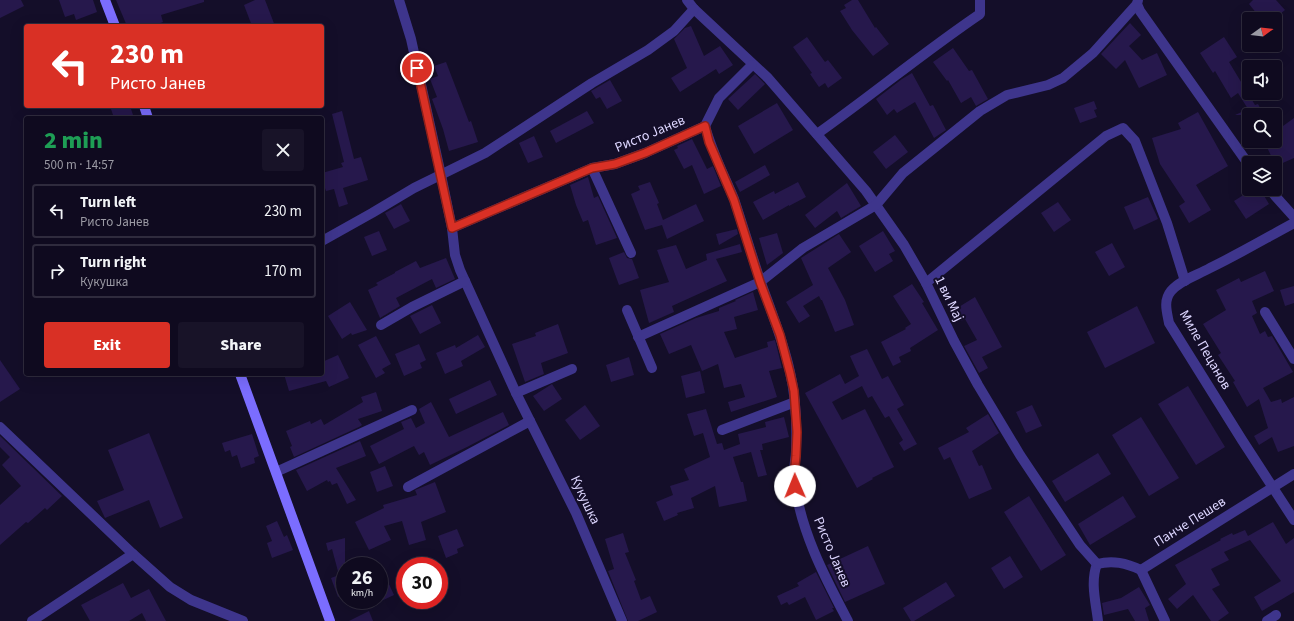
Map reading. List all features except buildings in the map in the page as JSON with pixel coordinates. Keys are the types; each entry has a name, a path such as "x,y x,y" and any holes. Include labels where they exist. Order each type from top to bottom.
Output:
{"main road":[{"path":"105,0 114,24"},
{"path":"241,376 330,621"}],"street":[{"name":"Кукушка","path":"398,0 411,39 441,174 452,228 455,255 465,281 516,393 576,514 622,621"},
{"name":"1 ви Мај","path":"687,0 694,9 752,65 768,78 866,191 904,245 926,283 958,348 1020,455 1080,545 1097,564"},
{"path":"817,134 862,102 953,32 980,14 980,0"},
{"path":"1137,2 1140,11 1243,156"},
{"path":"638,337 760,282 804,248 876,205 903,173 980,111 1007,95 1048,85 1063,78 1092,53 1137,2"},
{"path":"324,240 441,174 485,153 648,50 674,31 694,9"},
{"path":"705,126 719,98 752,65"},
{"name":"Ристо Јанев","path":"452,228 592,168 615,164 645,153 705,126 709,142 734,200 760,282 780,335 790,373 795,402 797,432 794,476 803,521 818,560 848,621"},
{"path":"926,283 1106,136 1123,128 1135,141 1166,223 1185,281"},
{"path":"592,168 631,253"},
{"path":"1275,196 1294,217"},
{"name":"Миле Пецанов","path":"1294,223 1185,281 1171,291 1166,299 1166,308 1170,323 1242,440 1294,520"},
{"path":"381,325 412,307 465,281"},
{"path":"627,310 652,368"},
{"path":"1265,312 1294,359"},
{"path":"516,393 572,369"},
{"path":"722,430 795,402"},
{"path":"276,472 412,410"},
{"path":"408,487 530,421"},
{"path":"0,427 133,554 170,587 186,597 243,621"},
{"name":"Панче Пешев","path":"1141,570 1294,474"},
{"path":"32,621 133,554"},
{"path":"1098,621 1094,588 1094,571 1097,564 1107,561 1119,562 1141,570 1164,621"},
{"path":"1267,621 1276,615"}],"route":[{"path":"417,68 452,228 592,168 615,164 645,153 705,126 709,142 734,200 760,282 780,335 790,373 794,391 797,432 794,476 795,486"}]}
